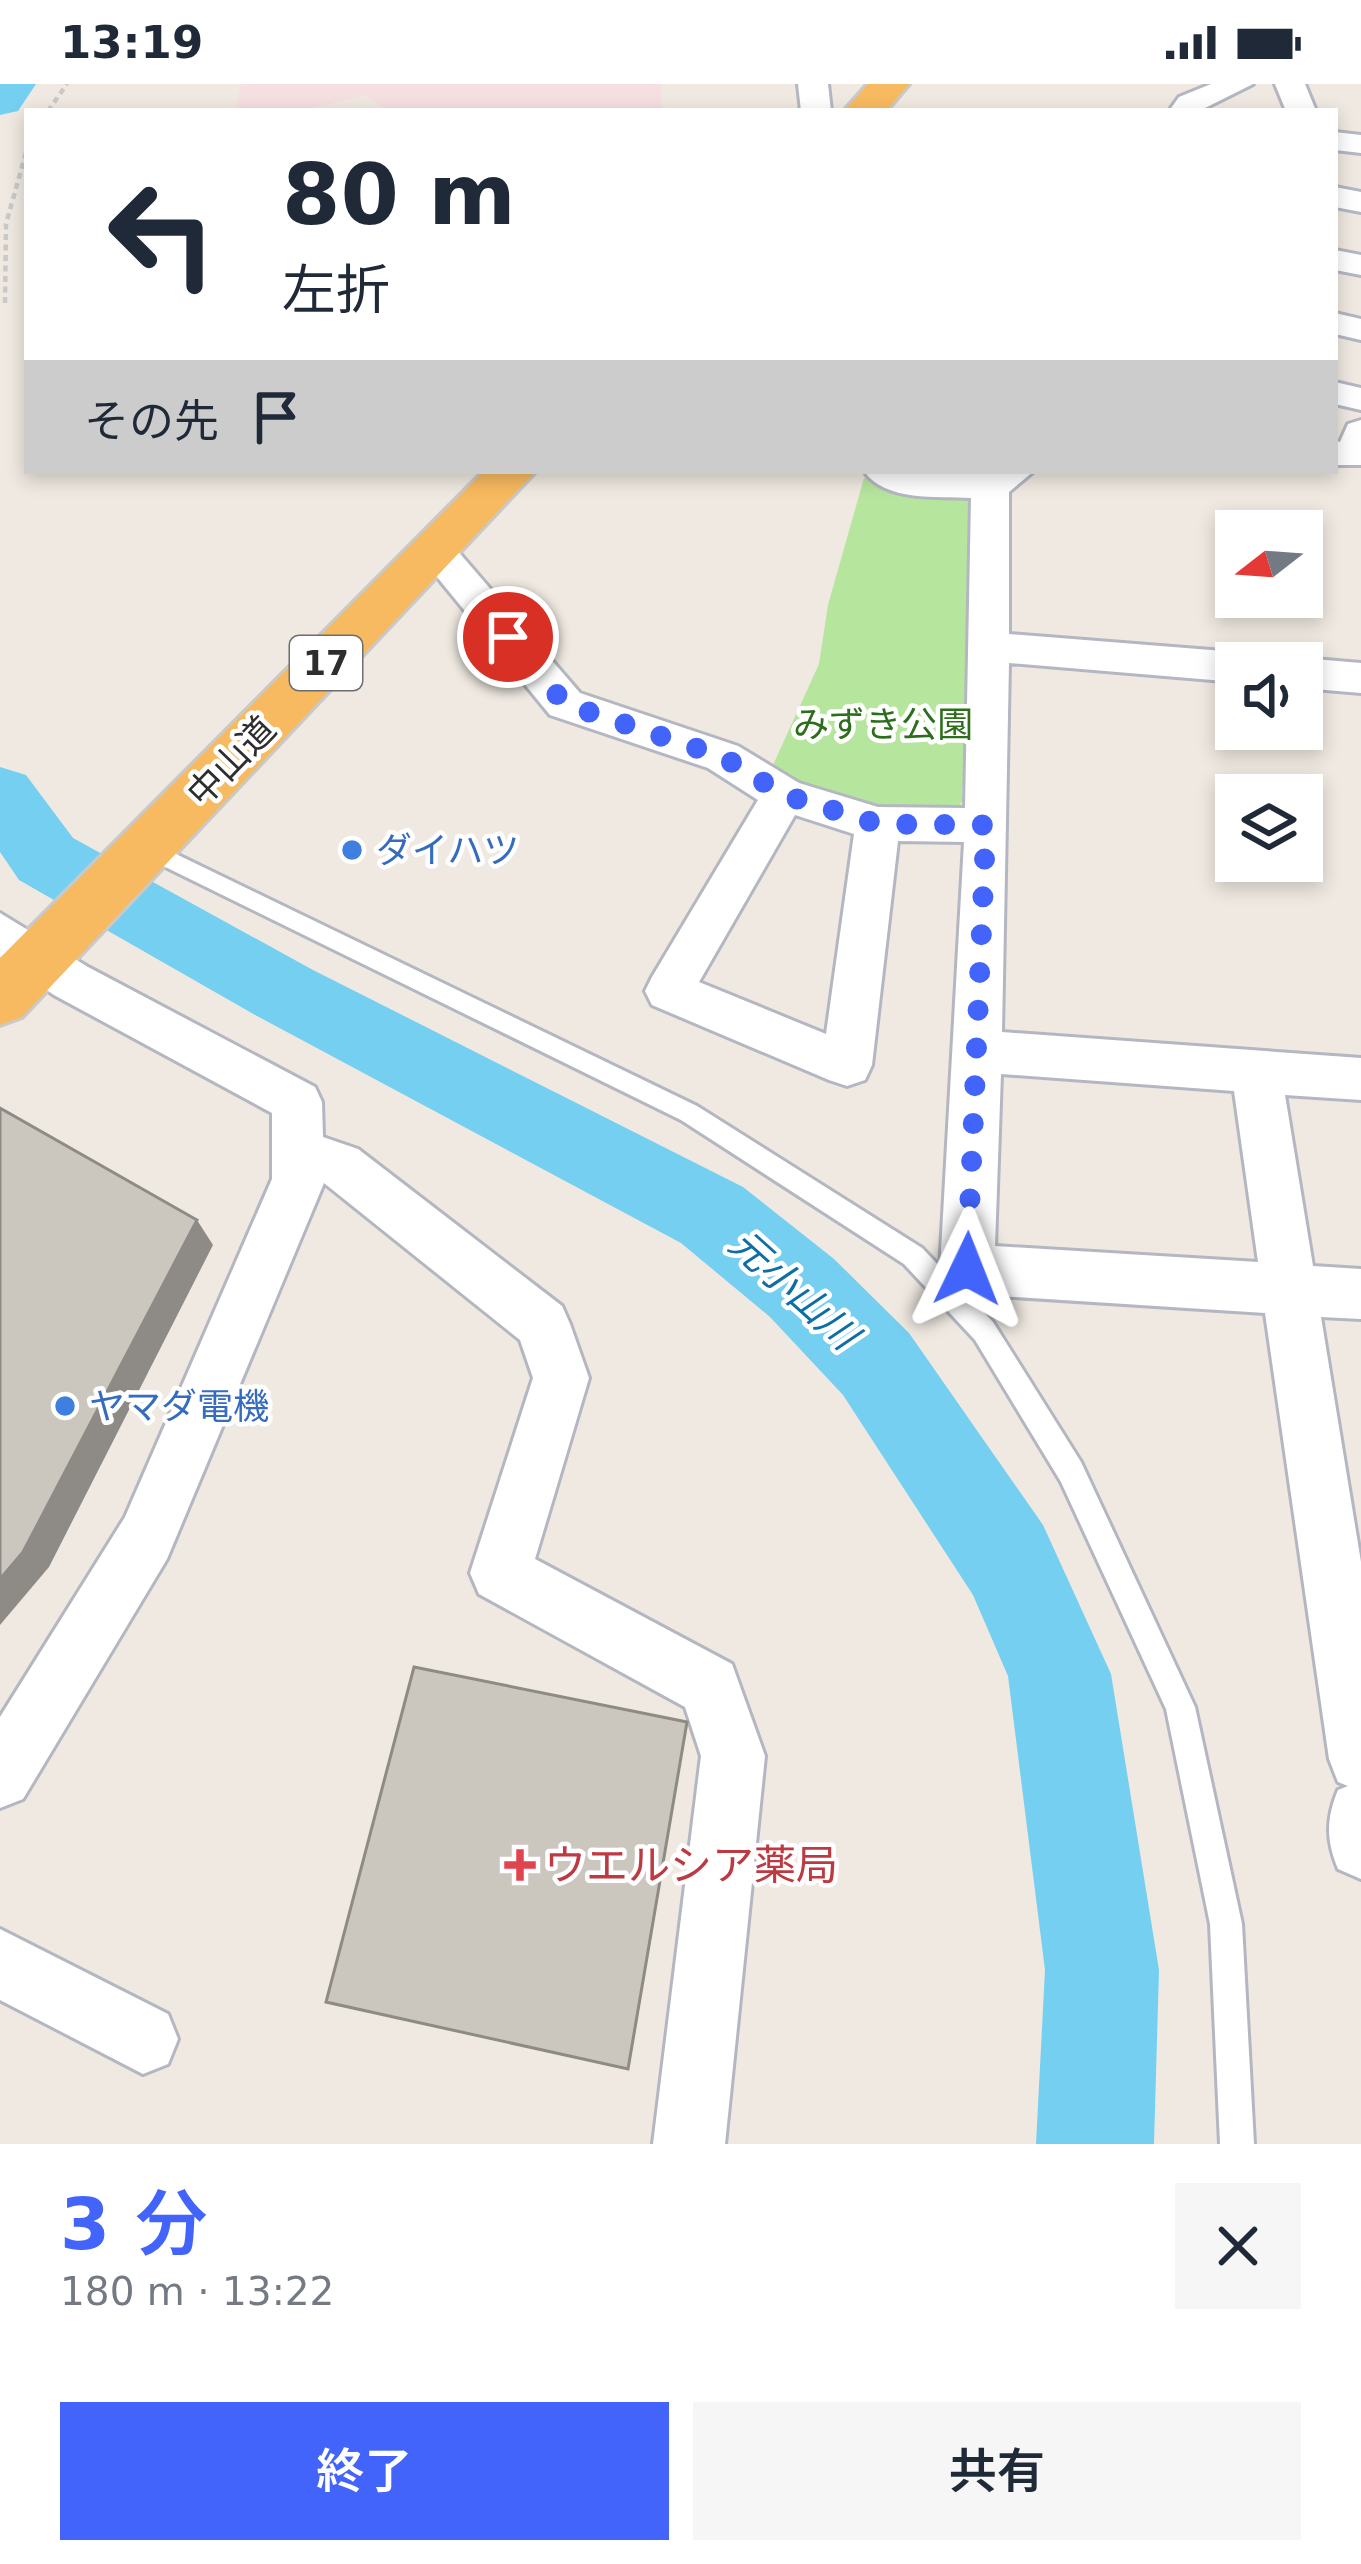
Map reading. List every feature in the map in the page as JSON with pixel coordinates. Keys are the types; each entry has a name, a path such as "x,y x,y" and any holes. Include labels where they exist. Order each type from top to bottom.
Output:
{"highway":[{"path":"867,108 890,84"},
{"name":"中山道","path":"22,960 143,852 509,474"}],"street":[{"path":"1186,108 1238,84"},
{"path":"1338,453 1354,454 1361,432"},
{"path":"889,474 905,482 1002,479 990,647 967,1269 1361,1294"},
{"path":"435,550 565,704 723,757 784,795 878,824 986,825"},
{"path":"990,647 1215,665"},
{"path":"1323,675 1361,678"},
{"path":"784,795 669,991 847,1065 878,824"},
{"path":"0,1776 146,1538 298,1179 297,1102 22,960"},
{"path":"977,1051 1361,1079"},
{"path":"1256,1071 1361,1759"},
{"path":"297,1152 340,1166 542,1324 561,1378 500,1573 710,1686 733,1756 689,2144"},
{"path":"1361,1813 1361,1846"},
{"path":"0,1963 143,2038"}],"lane":[{"path":"143,852 689,1113 913,1256 984,1331 1071,1472 1180,1707 1226,1924 1237,2144"}],"path":[{"path":"5,303 2,251 7,204 24,157"}],"shaded area":[{"path":"241,84 661,84 661,108 384,108 364,95 314,108 237,108"}],"green space":[{"name":"みずき公園","path":"864,478 974,501 980,509 962,801 957,812 907,813 860,805 815,789 773,765 819,664 828,605"}],"building":[{"name":"ヤマダ電機","path":"0,1108 197,1220 23,1552 0,1579"},
{"name":"ウエルシア薬局","path":"414,1667 687,1722 628,2069 326,2002"}],"waterway":[{"name":"元小山川","path":"0,100 12,84"},
{"name":"元小山川","path":"0,795 46,859 285,993 712,1215 802,1288 876,1364 1008,1560 1059,1674 1102,1970 1095,2144"}],"place":[{"name":"ダイハツ","path":"352,850"},
{"name":"ヤマダ電機","path":"65,1406"},
{"name":"ウエルシア薬局","path":"520,1865"}],"route":[{"path":"508,637 565,704 723,757 784,795 878,824 986,825 967,1269"}]}
